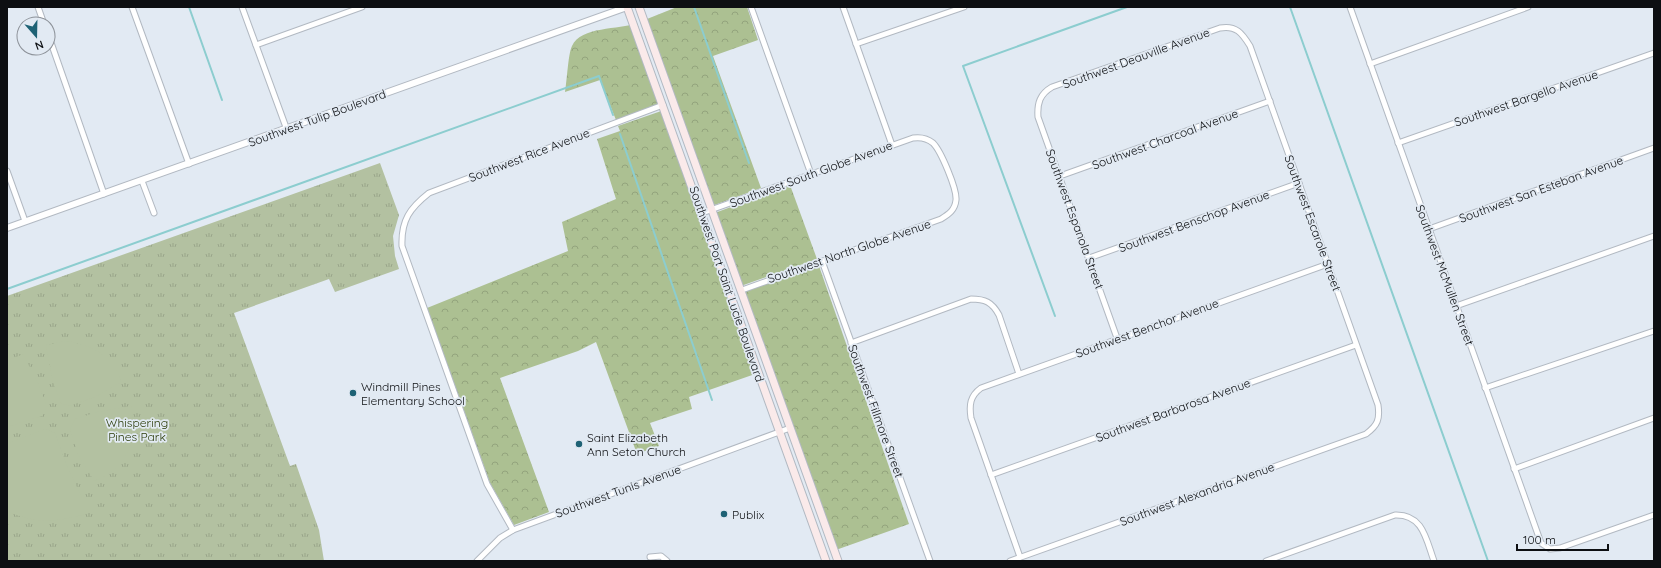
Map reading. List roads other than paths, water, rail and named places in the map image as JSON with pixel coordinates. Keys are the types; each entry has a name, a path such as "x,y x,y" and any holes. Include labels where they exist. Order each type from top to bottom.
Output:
{"main road":[{"name":"Southwest Port Saint Lucie Boulevard","path":"627,7 664,105 826,561"},
{"name":"Southwest Port Saint Lucie Boulevard","path":"639,7 742,290 838,561"}],"street":[{"path":"132,7 189,164"},
{"path":"242,7 287,130"},
{"path":"256,45 362,7"},
{"name":"Southwest Tulip Boulevard","path":"7,228 287,130 627,7"},
{"path":"751,7 811,174"},
{"path":"843,7 892,144"},
{"path":"856,44 964,7"},
{"name":"Southwest McMullen Street","path":"1350,7 1541,543 1550,549 1560,548 1654,515"},
{"path":"1370,64 1528,7"},
{"name":"Southwest Deauville Avenue","path":"1039,99 1044,92 1052,88 1220,28 1229,26 1236,29"},
{"name":"Southwest Escarole Street","path":"1236,29 1244,35 1250,46 1378,405 1379,421"},
{"name":"Southwest Bargello Avenue","path":"1398,143 1654,53"},
{"path":"56,56 104,194"},
{"name":"Southwest Espanola Street","path":"1039,99 1037,107 1038,117 1118,338"},
{"name":"Southwest Charcoal Avenue","path":"1060,176 1270,101"},
{"name":"Southwest Rice Avenue","path":"513,530 487,484 405,253 401,234 413,206 429,193 664,105"},
{"name":"Southwest South Globe Avenue","path":"702,213 892,144 921,137 934,144 940,152 955,191 956,200 954,208"},
{"name":"Southwest San Esteban Avenue","path":"1429,229 1654,148"},
{"path":"7,171 25,221"},
{"path":"142,181 154,213"},
{"name":"Southwest Benschop Avenue","path":"1089,258 1299,183"},
{"name":"Southwest North Globe Avenue","path":"742,290 941,219 950,214 954,208"},
{"path":"1456,306 1654,236"},
{"name":"Southwest Fillmore Street","path":"822,261 930,561"},
{"name":"Southwest Benchor Avenue","path":"991,475 970,418 971,398 981,388 1328,264"},
{"path":"851,342 971,299 980,299 988,302 995,308 999,315 1019,374"},
{"path":"1486,388 1654,331"},
{"name":"Southwest Barbarosa Avenue","path":"991,475 1356,345"},
{"path":"1514,469 1654,418"},
{"name":"Southwest Alexandria Avenue","path":"1010,561 1366,434 1374,428 1379,421"},
{"name":"Southwest Tunis Avenue","path":"477,561 500,538 513,530 790,428"},
{"path":"991,475 1020,558"},
{"path":"1266,561 1395,515 1404,515 1412,518 1422,530 1434,561"},
{"path":"650,557 661,556 667,561"}],"waterway":[{"path":"189,7 222,100"},
{"path":"694,7 749,163"},
{"path":"1055,316 963,66 1127,7"},
{"path":"1290,7 1488,561"},
{"path":"7,289 599,76 613,115"},
{"path":"620,134 712,400"}],"place":[{"name":"Windmill Pines Elementary School","path":"353,393"},
{"name":"Saint Elizabeth Ann Seton Church","path":"579,444"},
{"name":"Publix","path":"724,514"}],"park label":[{"name":"Whispering Pines Park","path":"137,429"}]}
